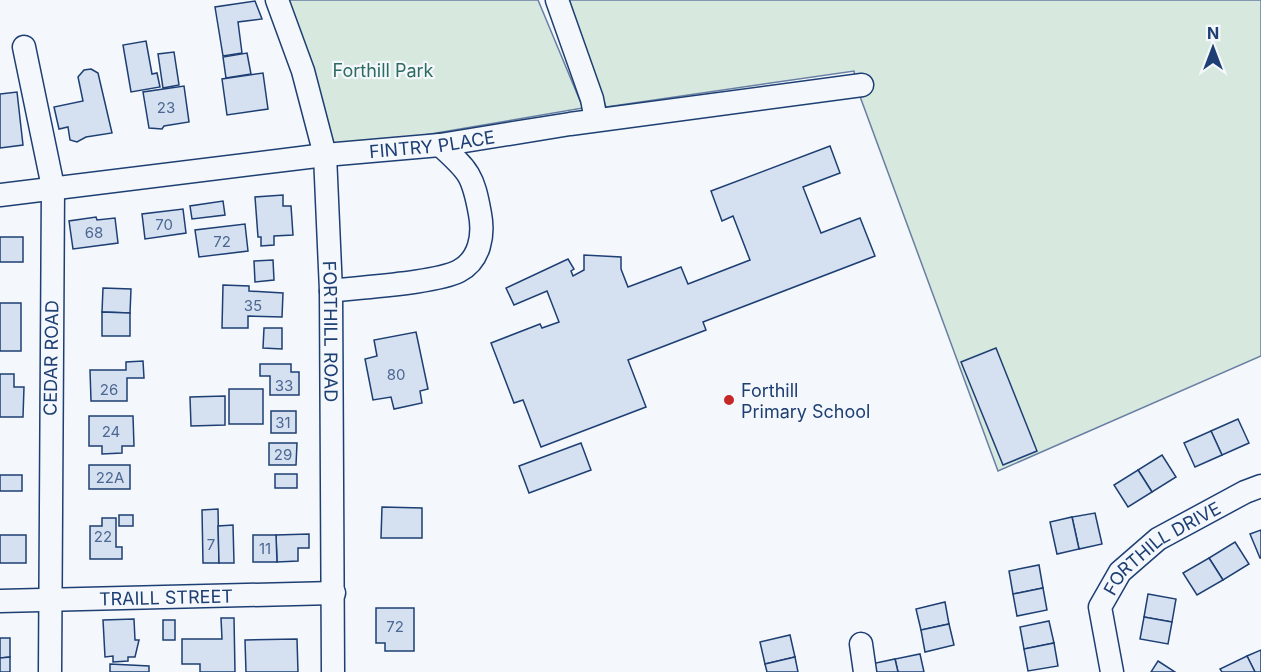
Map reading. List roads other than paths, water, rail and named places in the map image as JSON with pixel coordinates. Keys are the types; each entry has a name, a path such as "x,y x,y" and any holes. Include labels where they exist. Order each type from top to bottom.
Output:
{"street":[{"name":"FORTHILL ROAD","path":"277,0 303,71 325,155 331,291 333,672"},
{"path":"557,0 592,99 596,120"},
{"name":"CEDAR ROAD","path":"24,47 53,187 48,599 50,672"},
{"name":"FINTRY PLACE","path":"0,195 325,155 440,145 596,120 862,86"},
{"path":"331,291 437,277 460,270 475,256 482,240 483,227 475,184 465,168 440,145"},
{"name":"FORTHILL DRIVE","path":"1112,672 1100,607 1120,572 1158,539 1245,492 1261,486"},
{"name":"TRAILL STREET","path":"0,601 334,593"},
{"path":"861,644 866,672"}],"place":[{"name":"Forthill Primary School","path":"729,400"}],"park label":[{"name":"Forthill Park","path":"383,70"}]}
